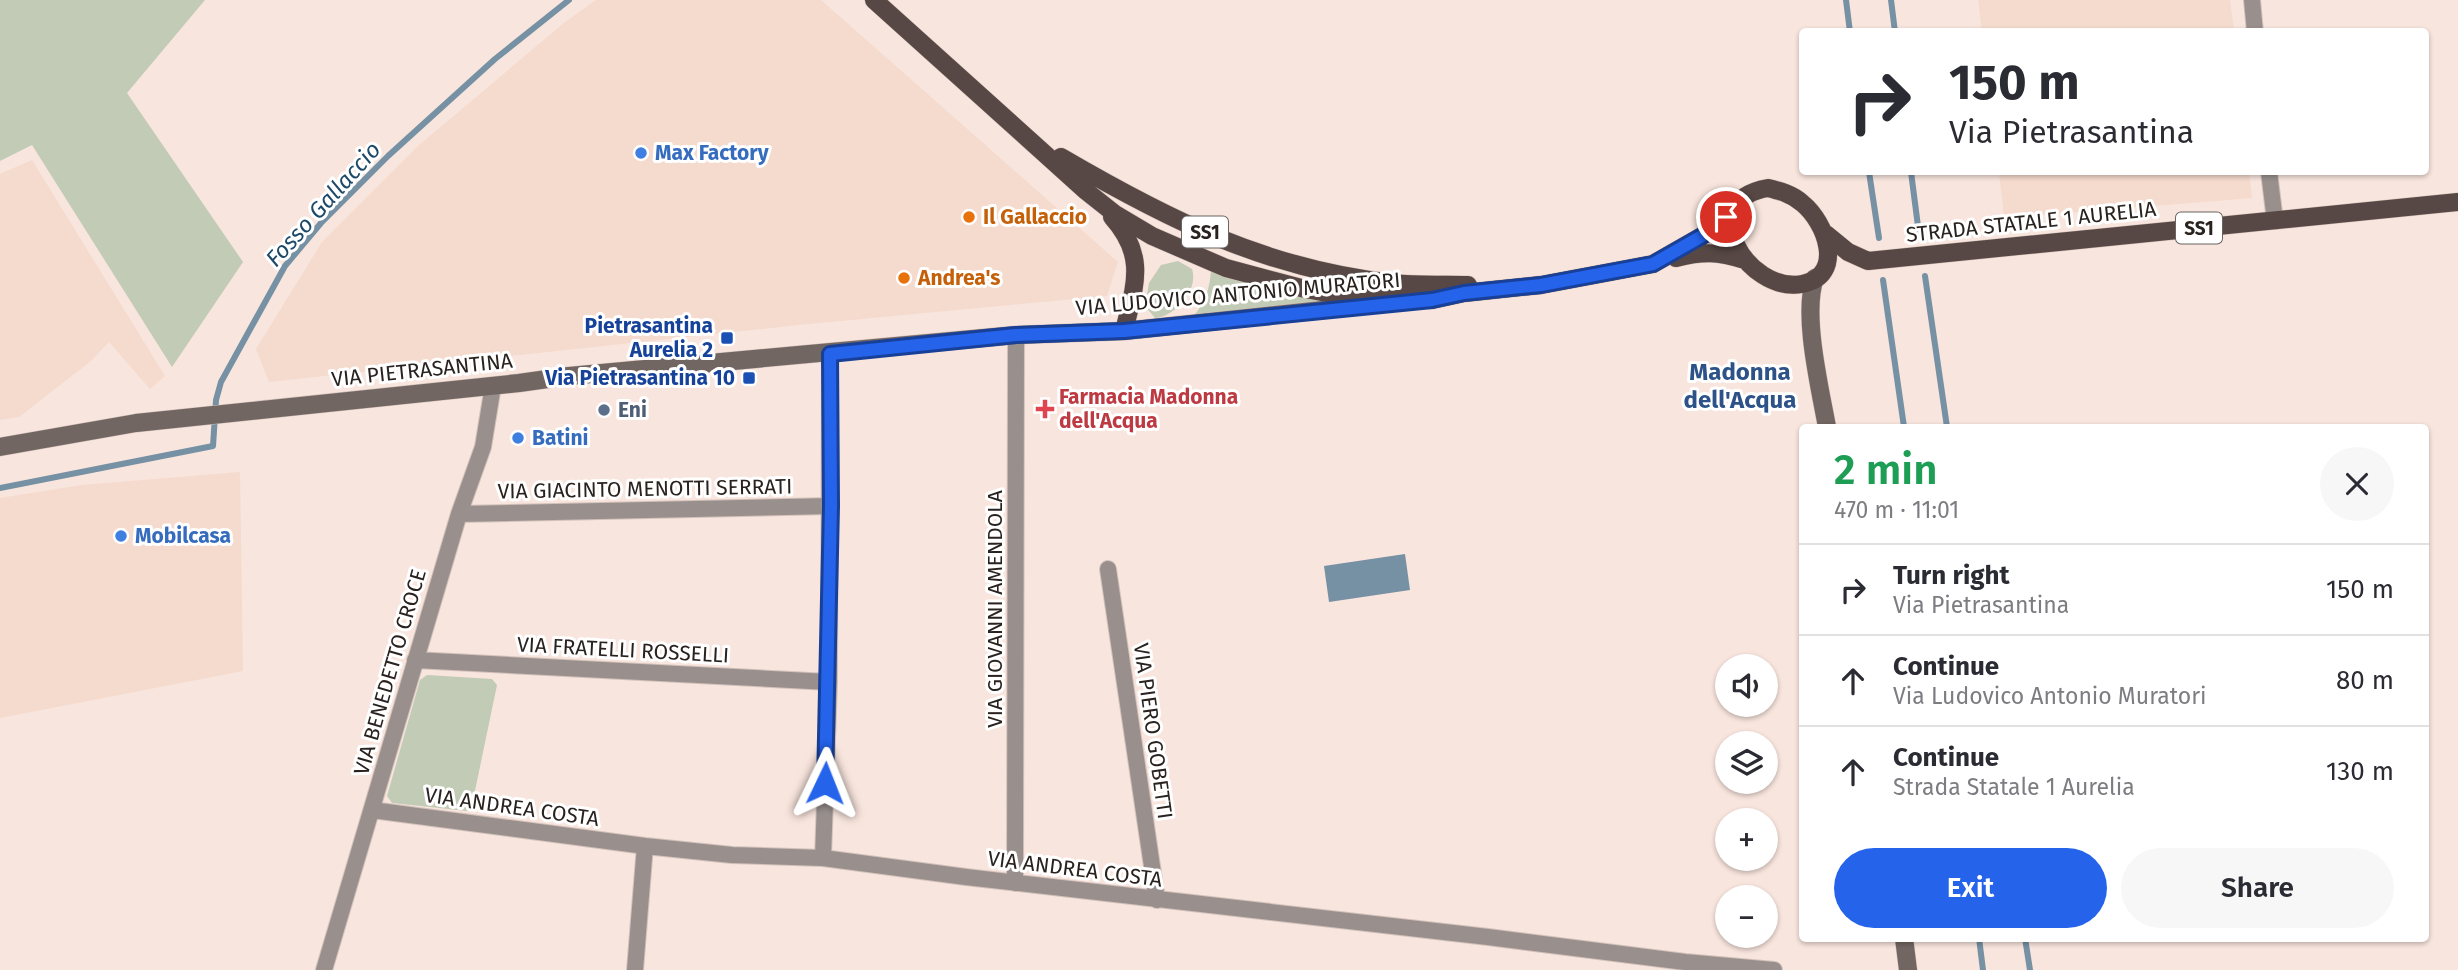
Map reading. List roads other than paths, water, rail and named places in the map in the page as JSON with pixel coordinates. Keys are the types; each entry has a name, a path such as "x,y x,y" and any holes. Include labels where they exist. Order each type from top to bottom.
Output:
{"main road":[{"name":"SS1","path":"874,0 1115,214 1152,236 1226,268 1332,294 1432,300 1653,264"},
{"name":"SS1","path":"1030,139 1135,201 1219,239 1291,264 1395,283 1527,286"},
{"path":"1768,188 1803,203 1819,221 1828,245 1827,262 1819,275 1802,284 1781,282 1768,277 1745,260 1719,252 1706,252 1653,264 1719,225 1737,203 1752,191 1768,188"},
{"path":"1095,198 1122,228 1135,254 1135,285 1124,331"},
{"name":"STRADA STATALE 1 AURELIA","path":"1819,275 1840,266 1868,261 2458,202"},
{"path":"1737,203 1732,211 1730,230 1732,240 1745,260"},
{"path":"1826,234 1848,252 1868,261"}],"street":[{"path":"2252,0 2255,28"},
{"path":"2269,175 2276,221"},
{"path":"1819,275 1811,294 1811,321 1827,424"},
{"path":"1781,282 1802,302 1811,321"},
{"name":"VIA LUDOVICO ANTONIO MURATORI","path":"1059,333 1124,331 1421,299"},
{"name":"VIA PIETRASANTINA","path":"0,447 192,416 677,365 1059,333"},
{"name":"VIA GIOVANNI AMENDOLA","path":"1015,883 1016,335"},
{"path":"823,858 829,682 830,354"},
{"name":"VIA BENEDETTO CROCE","path":"324,970 459,514 483,447 493,386"},
{"name":"VIA GIACINTO MENOTTI SERRATI","path":"459,514 831,506"},
{"name":"VIA PIERO GOBETTI","path":"1108,569 1157,900"},
{"name":"VIA FRATELLI ROSSELLI","path":"415,660 829,682"},
{"name":"VIA ANDREA COSTA","path":"372,810 645,846 732,855 823,858 1157,900 1774,970"},
{"path":"635,970 645,846"},
{"path":"1904,942 1908,970"}],"water":[{"path":"1405,554 1410,590 1329,602 1324,566"}],"waterway":[{"name":"Fosso Gallaccio","path":"0,488 213,446 216,400 221,382 285,266 321,223 388,156 495,59 569,0"},
{"path":"1846,0 1850,28"},
{"path":"1891,0 1894,28"},
{"path":"1869,175 1879,238"},
{"path":"1911,175 1919,234"},
{"path":"1925,276 1947,424"},
{"path":"1883,280 1904,424"},
{"path":"1980,942 1983,970"},
{"path":"2026,942 2030,970"}],"place":[{"name":"Max Factory","path":"641,153"},
{"name":"Il Gallaccio","path":"969,217"},
{"name":"Andrea's","path":"904,278"},
{"name":"Pietrasantina Aurelia 2","path":"727,338"},
{"name":"Via Pietrasantina 10","path":"749,378"},
{"name":"Farmacia Madonna dell'Acqua","path":"1045,409"},
{"name":"Eni","path":"604,410"},
{"name":"Batini","path":"518,438"},
{"name":"Mobilcasa","path":"121,536"}],"district":[{"name":"Madonna dell'Acqua","path":"1740,386"}]}
